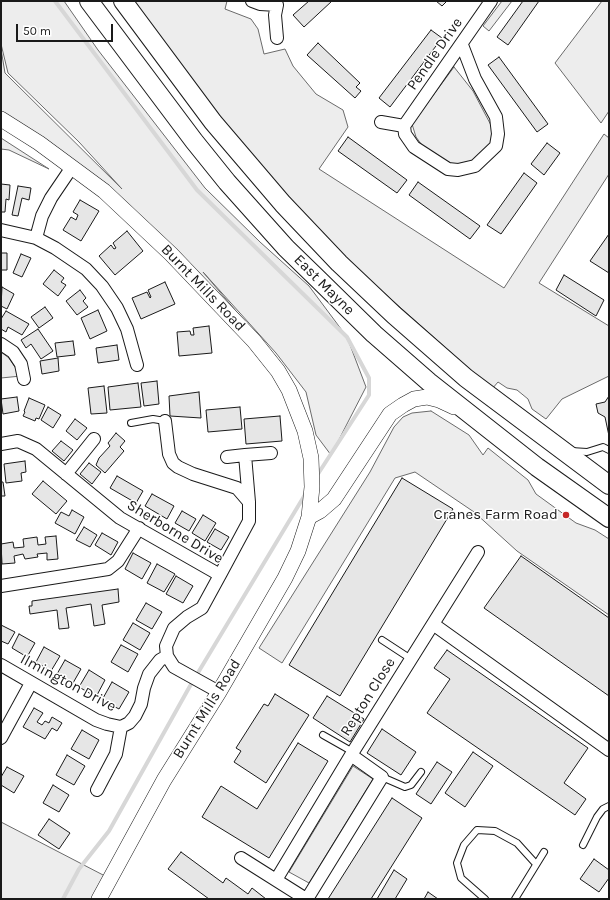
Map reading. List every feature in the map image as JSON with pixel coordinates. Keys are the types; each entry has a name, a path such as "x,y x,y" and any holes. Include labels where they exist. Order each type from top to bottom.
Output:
{"main road":[{"name":"East Mayne","path":"89,1 194,141 227,182 286,248 374,334 483,426 537,468 609,518"},
{"name":"East Mayne","path":"123,1 213,122 283,204 339,263 394,315 466,378 609,485"}],"street":[{"path":"252,1 260,4 280,3 274,15 277,38"},
{"name":"Pendle Drive","path":"404,126 462,45 490,1"},
{"path":"381,122 404,126 405,134 414,147 448,169 458,170 475,166 496,146 498,134 496,117 475,79 462,45"},
{"name":"Burnt Mills Road","path":"1,119 72,167 104,192 171,254 254,341 278,371 289,390 305,431 311,458 312,487 309,517 298,551 286,578 164,780 99,899"},
{"path":"36,238 42,216 51,198 72,167"},
{"path":"1,230 36,238 86,269 102,286 117,308 127,328 137,365"},
{"path":"1,344 13,352 21,364 24,379"},
{"path":"309,517 320,511 334,499 390,414 414,399 427,398 439,400 453,406 483,426"},
{"path":"165,421 169,454 173,463 184,471 237,488 249,502"},
{"path":"66,474 94,440"},
{"name":"Sherborne Drive","path":"1,444 18,441 28,444 44,454 114,513 220,575 202,608 187,617 174,628 166,646 167,656"},
{"path":"227,457 271,453"},
{"path":"220,575 249,521 245,455"},
{"path":"1,586 98,572 108,569 118,561 139,528"},
{"name":"Repton Close","path":"382,777 352,754 478,552"},
{"path":"433,624 609,750"},
{"path":"167,656 174,666 182,672 218,692"},
{"name":"Ilmington Drive","path":"1,665 96,720 121,727 129,723 135,716 141,704 144,688 149,674 160,660 167,656"},
{"path":"1,738 32,683"},
{"name":"Ilmington Drive","path":"97,790 116,754 121,727"},
{"path":"276,880 352,754"},
{"path":"241,858 306,899 382,777"}],"lane":[{"path":"131,423 153,419 165,421"},
{"path":"561,450 587,452 603,447 609,450"},
{"path":"382,640 412,659"},
{"path":"323,735 352,754"},
{"path":"382,777 405,786 411,785 421,772"},
{"path":"583,845 597,817 603,809 609,806"},
{"path":"485,899 461,878 457,863 464,845 477,830 495,831 517,843 536,864"},
{"path":"515,899 544,852"}],"shaded area":[{"path":"1,1 64,1 98,50 205,188 260,242 309,286 347,337 366,387 331,455 316,435 306,392 276,353 203,272 269,350 171,254 1,114 1,49 5,73 122,189 79,142 8,73 1,44"},
{"path":"134,1 227,1 225,9 251,19 258,29 264,54 285,49 293,66 316,94 343,110 348,127 319,169 504,288 604,134 609,138 609,174 539,283 609,326 609,376 562,399 546,419 532,409 528,399 517,390 507,388 498,382 492,389 348,261 273,183 227,127"},
{"path":"502,1 512,1 489,31 483,26"},
{"path":"602,1 609,1 609,111 601,123 555,63"},
{"path":"454,67 473,91 493,129 493,142 472,162 461,165 448,165 424,148 416,137 412,124"},
{"path":"1,138 49,169 9,150 1,149"},
{"path":"1,352 9,358 21,376 1,378"},
{"path":"431,411 469,435 483,455 488,448 528,480 536,494 576,523 595,530 609,539 609,615 517,551 474,512 415,472 395,478 282,663 259,648 370,472 394,427 403,417 412,413"},
{"path":"353,766 373,779 309,883 289,872"},
{"path":"1,822 105,876 92,899 1,899"}],"building":[{"path":"309,1 332,1 304,27 293,15"},
{"path":"436,1 447,1 442,6"},
{"path":"523,1 539,1 508,45 497,37"},
{"path":"431,30 442,38 390,107 379,98"},
{"path":"318,43 360,83 356,87 361,91 355,98 307,55"},
{"path":"499,57 548,124 537,132 488,65"},
{"path":"348,137 407,180 397,193 338,151"},
{"path":"547,143 560,153 544,175 531,164"},
{"path":"524,173 537,183 501,234 487,225"},
{"path":"418,182 480,226 470,239 409,195"},
{"path":"1,184 10,185 9,200 6,199 5,212 1,212"},
{"path":"18,186 31,188 29,200 22,198 18,216 12,215"},
{"path":"80,200 99,211 81,241 63,230 71,217 76,220 78,215 73,212"},
{"path":"127,231 143,251 115,275 99,256 111,245 114,249 116,248 113,243"},
{"path":"609,234 609,273 590,261"},
{"path":"1,253 7,253 7,270 1,270"},
{"path":"21,254 31,258 22,277 13,273"},
{"path":"54,270 64,278 61,282 66,285 58,296 43,284"},
{"path":"564,275 604,300 596,316 556,290"},
{"path":"165,282 175,304 141,319 132,298 147,292 150,298 151,297 148,290"},
{"path":"2,287 14,294 7,309 1,306"},
{"path":"80,290 86,298 83,301 88,307 77,315 66,301"},
{"path":"45,307 53,318 39,328 31,317"},
{"path":"98,310 107,331 90,339 81,318"},
{"path":"6,311 29,324 22,335 8,327 6,332 1,329 1,319"},
{"path":"209,326 212,353 179,356 177,332 190,331 191,335 194,335 193,328"},
{"path":"38,329 53,351 41,359 31,344 26,348 21,340"},
{"path":"73,341 75,355 57,357 55,343"},
{"path":"117,345 119,360 98,363 96,348"},
{"path":"58,358 59,371 42,374 40,361"},
{"path":"157,381 159,404 144,406 141,383"},
{"path":"138,383 141,407 110,410 108,387"},
{"path":"104,386 107,413 91,414 88,388"},
{"path":"199,392 201,418 170,416 169,396"},
{"path":"609,396 609,436 605,417 598,413 596,404 605,402"},
{"path":"17,397 19,411 3,414 1,399"},
{"path":"29,398 45,405 39,419 36,418 35,421 23,416"},
{"path":"48,407 61,415 53,428 41,420"},
{"path":"240,407 242,429 208,432 206,410"},
{"path":"280,416 282,441 246,444 244,419"},
{"path":"75,419 87,428 77,440 66,431"},
{"path":"116,433 125,441 120,447 124,451 105,473 96,465 99,458 110,446 108,443"},
{"path":"61,441 73,450 64,461 52,451"},
{"path":"25,461 26,472 21,473 22,481 6,483 4,464"},
{"path":"89,463 101,472 92,484 80,474"},
{"path":"117,476 143,491 136,503 110,488"},
{"path":"402,478 453,509 340,696 289,665"},
{"path":"43,481 67,501 56,514 32,494"},
{"path":"1,482 3,482 5,496 1,496"},
{"path":"152,494 174,506 167,519 145,506"},
{"path":"72,510 84,517 75,534 55,523 61,512 69,516"},
{"path":"182,511 196,519 189,531 175,523"},
{"path":"203,515 216,523 205,541 192,533"},
{"path":"84,527 97,535 90,547 76,540"},
{"path":"215,529 229,537 221,550 207,542"},
{"path":"102,533 118,542 111,555 95,545"},
{"path":"56,536 58,559 47,560 47,553 37,554 38,557 25,559 23,554 14,556 15,563 2,564 1,544 13,542 14,548 24,547 23,539 37,537 38,545 46,544 45,537"},
{"path":"133,553 151,563 142,579 125,569"},
{"path":"521,556 609,618 609,696 484,608"},
{"path":"157,564 175,574 164,592 147,583"},
{"path":"176,576 193,586 183,603 166,594"},
{"path":"118,589 119,602 102,605 105,624 94,626 91,604 66,608 69,628 59,629 57,610 30,614 29,606 32,606 32,601"},
{"path":"146,603 162,612 152,629 136,620"},
{"path":"133,623 150,633 140,650 123,640"},
{"path":"1,625 15,632 8,644 1,641"},
{"path":"19,634 35,643 27,657 12,648"},
{"path":"121,645 138,654 128,672 111,662"},
{"path":"44,647 60,656 51,671 36,662"},
{"path":"447,650 588,748 564,783 586,799 575,815 427,713 450,679 434,668"},
{"path":"65,660 81,669 73,683 57,674"},
{"path":"89,670 105,680 96,697 79,687"},
{"path":"112,682 129,692 119,709 102,700"},
{"path":"275,694 309,715 266,783 234,762 241,751 236,748 264,704 268,706"},
{"path":"327,696 364,719 350,742 313,718"},
{"path":"34,708 43,713 37,722 42,725 45,721 49,723 52,717 62,723 57,731 52,728 45,739 23,727"},
{"path":"382,729 416,752 401,775 367,753"},
{"path":"82,730 99,740 89,759 71,749"},
{"path":"298,743 328,761 269,858 202,817 221,786 257,809"},
{"path":"473,752 493,766 465,807 445,793"},
{"path":"67,755 85,766 74,785 56,775"},
{"path":"437,762 452,772 431,804 416,794"},
{"path":"7,767 24,776 14,793 1,785 1,777"},
{"path":"53,785 69,795 59,812 43,803"},
{"path":"392,798 422,818 371,899 328,899"},
{"path":"49,819 70,833 59,849 38,835"},
{"path":"181,852 223,883 226,878 248,894 252,888 266,899 209,899 168,869"},
{"path":"594,859 609,870 609,878 599,892 580,879"},
{"path":"394,870 407,879 395,899 377,899"},
{"path":"428,892 438,899 424,899"}],"waterway":[{"path":"55,1 197,190 347,337 369,378 369,395 316,477"},
{"path":"63,899 79,869 109,831 190,686 306,493"}],"place":[{"name":"Cranes Farm Road","path":"566,515"}]}
